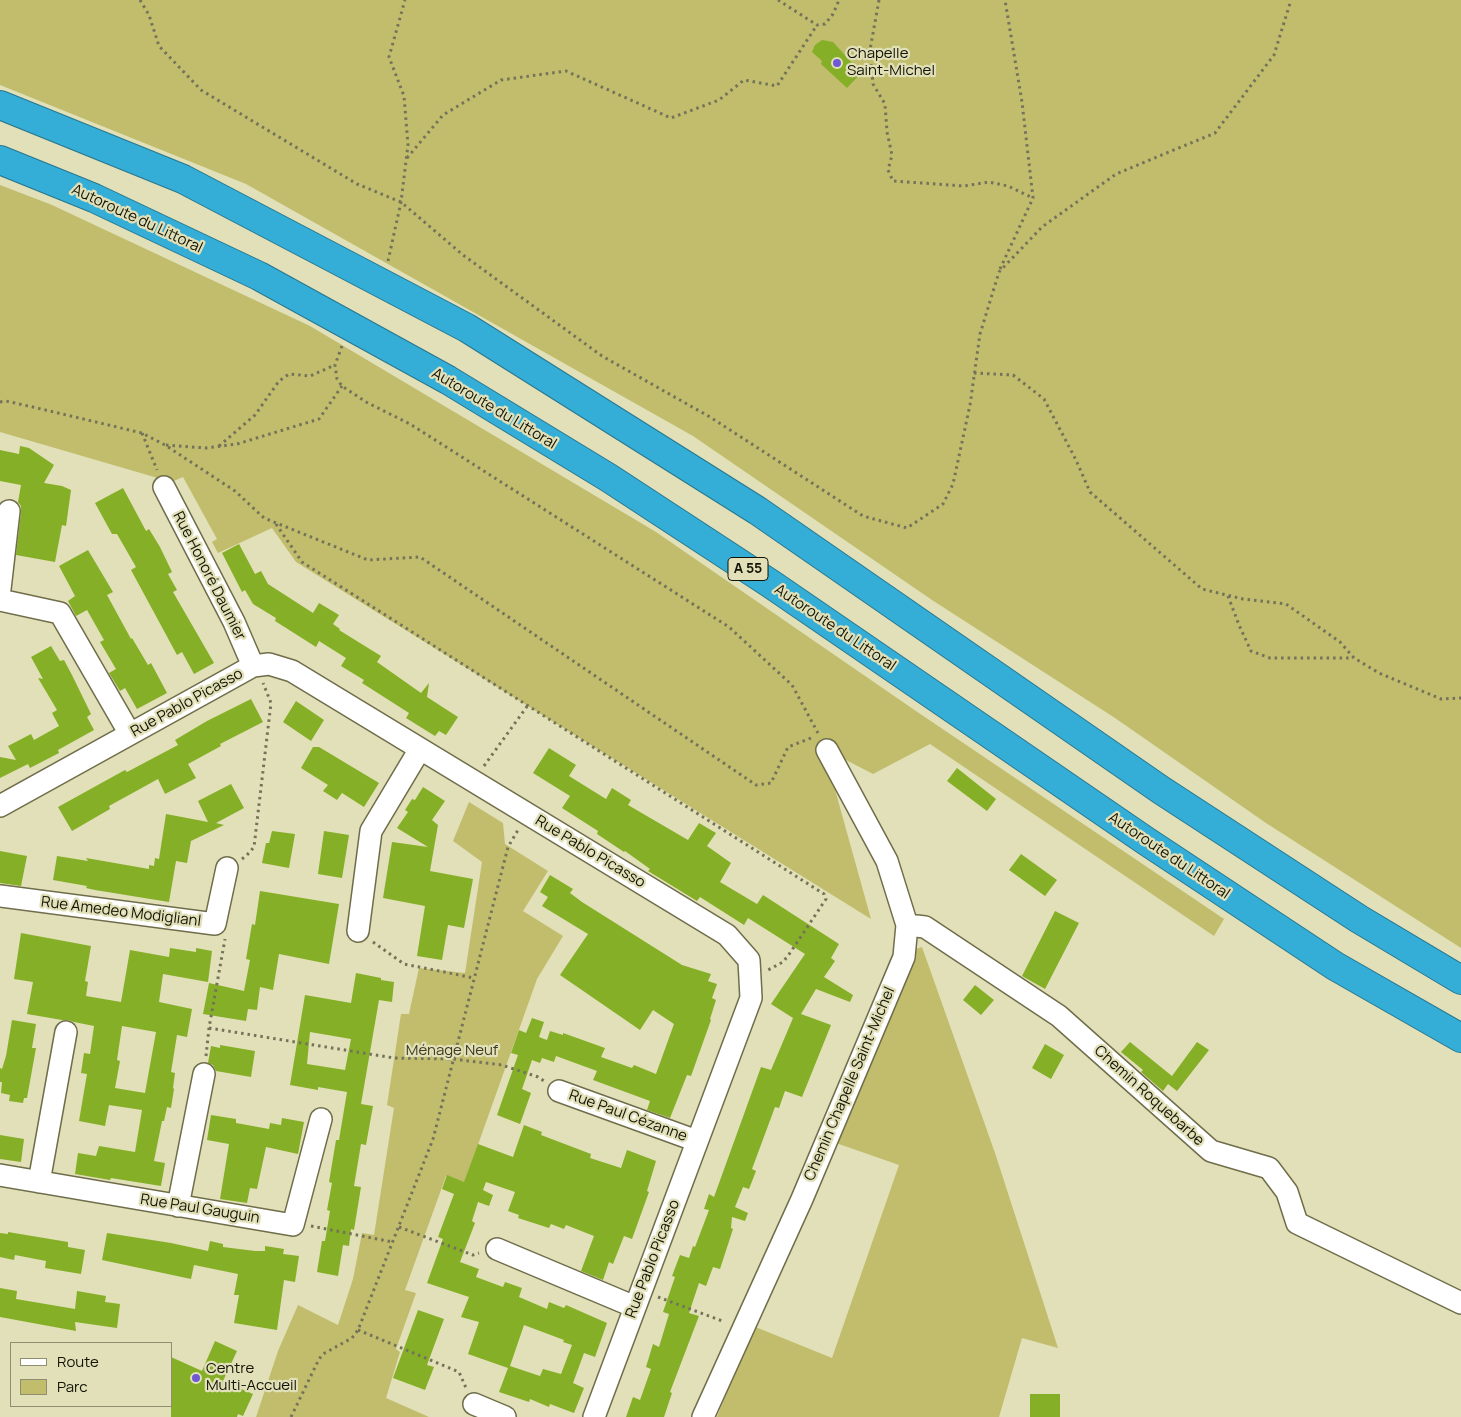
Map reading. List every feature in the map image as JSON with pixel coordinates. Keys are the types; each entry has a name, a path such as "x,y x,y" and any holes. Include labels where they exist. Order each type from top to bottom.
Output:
{"highway":[{"path":"0,105 183,179 467,328 758,511 1161,790 1359,919 1461,980"},
{"name":"Autoroute du Littoral","path":"0,160 94,198 258,276 448,380 609,478 771,584 1146,841 1335,966 1461,1038"}],"street":[{"name":"Rue Honoré Daumier","path":"164,487 234,622 253,666"},
{"path":"0,589 9,511"},
{"path":"0,600 60,613 130,734"},
{"name":"Rue Pablo Picasso","path":"0,806 253,666 269,664 292,671 727,936 749,960 751,998 594,1417"},
{"path":"358,931 371,831 420,749"},
{"name":"Chemin Chapelle Saint-Michel","path":"703,1417 802,1199 904,958 907,925 887,861 826,750"},
{"name":"Rue Amedeo Modiglianl","path":"0,896 215,924 227,868"},
{"name":"Chemin Roquebarbe","path":"907,925 925,927 1059,1016 1211,1151 1269,1168 1287,1192 1297,1223 1461,1303"},
{"path":"39,1182 66,1032"},
{"path":"178,1206 204,1074"},
{"name":"Rue Paul Cézanne","path":"559,1091 697,1141"},
{"path":"293,1225 321,1119"},
{"name":"Rue Paul Gauguin","path":"0,1174 293,1225"},
{"path":"497,1249 638,1299"},
{"path":"474,1404 505,1417"}],"path":[{"path":"140,0 149,15 159,46 201,90 357,184 401,202 463,255 602,356 710,417 863,516 907,528 943,504 953,484 970,405 980,334 999,272 1033,198 1022,102 1005,0"},
{"path":"387,264 401,202 408,145 404,96 389,57 405,0"},
{"path":"778,0 818,25 826,24 839,0"},
{"path":"880,0 870,50 872,84 885,104 887,132 892,155 888,170 892,181 964,186 989,182 1008,186 1033,198"},
{"path":"999,272 1042,227 1116,174 1215,133 1274,55 1291,0"},
{"path":"406,158 443,115 501,80 566,71 671,118 719,100 744,80 777,86 818,25"},
{"path":"0,402 6,401 142,433 165,445 234,491 264,518 368,560 420,557 756,785 771,783 788,748 819,735 792,685 729,627 410,424 366,402 342,386 337,379 335,365 342,346"},
{"path":"219,446 255,416 279,381 289,374 310,376 335,365"},
{"path":"974,373 1013,375 1044,399 1076,460 1090,492 1202,590 1243,599 1286,604 1340,642 1354,658 1379,673 1441,699 1461,698"},
{"path":"165,445 206,448 237,444 319,419 342,386"},
{"path":"142,433 150,452"},
{"path":"275,522 302,562 824,894 826,899 783,962 750,979"},
{"path":"1228,596 1239,625 1252,650 1270,658 1354,658"},
{"path":"227,868 247,856 254,847 272,703 253,666"},
{"path":"473,780 528,705"},
{"path":"290,1417 319,1359 323,1354 352,1338 358,1330 393,1242 433,1139 508,847 528,814"},
{"path":"204,1074 209,1028 226,933 215,924"},
{"path":"358,931 404,964 474,978"},
{"path":"209,1028 394,1058 453,1059 502,1065 538,1077 559,1091"},
{"path":"293,1225 314,1226 393,1242"},
{"path":"399,1226 473,1255 497,1249"},
{"path":"638,1299 743,1329"},
{"path":"358,1330 459,1372 474,1404"}],"green space":[{"path":"0,0 1461,0 1461,948 1266,823 1115,718 932,600 693,436 246,184 0,85"},
{"path":"0,185 52,205 310,326 656,532 913,709 1224,919 1214,936 930,744 873,774 844,759 829,768 871,919 296,562 272,528 218,553 212,542 217,539 183,477 169,483 168,481 0,432"},
{"name":"Ménage Neuf","path":"469,802 503,823 505,844 548,871 523,911 563,936 537,979 464,1184 446,1176 405,1290 416,1293 396,1349 400,1352 386,1398 429,1417 256,1417 278,1351 298,1305 338,1325 353,1279 362,1233 374,1235 394,1108 387,1105 401,1014 409,1014 419,968 465,973 482,862 453,841"},
{"path":"922,947 995,1153 1058,1348 1022,1338 999,1417 717,1417 753,1326 832,1358 899,1165 836,1143 913,950"}],"building":[{"name":"Chapelle Saint-Michel","path":"822,40 833,42 861,73 847,88 821,64 822,61 812,52 815,45"},
{"path":"20,446 29,448 54,465 44,483 62,486 71,490 66,526 62,525 55,562 16,555 21,512 21,506 18,502 21,485 0,481 0,450 19,454"},
{"path":"123,488 146,531 149,529 160,547 172,572 168,574 177,590 173,592 214,663 194,674 182,652 177,655 131,570 136,567 117,534 112,534 95,503"},
{"path":"239,544 255,574 261,571 268,584 313,613 319,603 339,615 333,624 339,630 381,656 377,662 421,693 429,683 427,697 458,717 446,735 439,731 435,736 406,718 409,713 362,683 364,680 341,666 346,658 319,641 316,647 275,621 276,618 253,604 245,590 242,592 222,553"},
{"path":"88,550 113,592 107,595 131,639 148,665 151,663 167,693 137,709 125,688 120,691 109,673 116,669 100,642 104,640 87,610 76,616 68,601 75,596 59,566"},
{"path":"51,646 60,661 64,660 72,675 91,714 87,717 94,730 58,750 59,753 30,768 28,764 0,778 0,757 16,760 8,746 31,734 34,740 59,726 52,713 57,710 38,678 43,679 31,657"},
{"path":"251,699 263,722 220,744 221,746 188,764 196,778 165,794 158,779 109,806 110,809 72,831 58,807 125,770 127,772 178,745 175,740 207,721"},
{"path":"296,701 324,720 311,741 283,722"},
{"path":"313,747 319,747 379,783 364,807 342,793 337,800 323,791 328,785 301,768"},
{"path":"549,748 576,765 569,776 606,799 612,788 631,800 628,805 688,840 699,823 716,833 707,846 731,863 720,882 757,904 763,895 839,944 831,958 835,961 824,977 853,995 850,1002 816,989 801,1014 831,1025 802,1097 785,1091 779,1108 775,1107 752,1169 756,1171 749,1189 743,1187 735,1207 748,1213 745,1221 732,1217 731,1228 733,1229 720,1269 713,1267 706,1286 699,1283 689,1313 699,1316 670,1392 672,1393 664,1417 626,1417 633,1397 640,1400 651,1369 646,1367 653,1344 659,1347 669,1314 663,1312 675,1277 672,1276 680,1255 689,1258 693,1246 695,1247 709,1210 704,1209 709,1194 714,1197 761,1067 771,1070 793,1018 771,1004 805,954 748,918 744,925 700,897 697,901 648,871 650,869 597,834 598,831 562,808 570,796 533,773"},
{"path":"957,768 996,799 987,811 947,781"},
{"path":"231,784 244,808 216,823 224,825 191,841 187,863 176,861 169,902 95,890 86,888 87,886 53,880 57,856 88,861 86,858 149,869 149,865 154,866 155,858 159,859 166,814 208,822 198,801"},
{"path":"423,787 445,801 432,820 438,825 430,871 473,879 464,928 448,925 442,960 417,956 425,906 383,898 392,842 428,847 397,828 408,812 405,810 412,799 415,800"},
{"path":"272,831 295,834 289,868 262,863 266,843 269,843"},
{"path":"324,831 349,835 342,878 318,874"},
{"path":"0,851 27,856 21,886 0,883"},
{"path":"1021,854 1057,880 1045,896 1009,870"},
{"path":"550,875 573,889 570,893 582,902 682,965 711,974 708,981 717,984 712,998 716,1000 711,1020 691,1076 687,1075 670,1118 647,1110 650,1101 593,1080 597,1071 556,1056 554,1062 542,1058 540,1063 532,1060 522,1089 531,1093 520,1124 497,1115 518,1055 511,1053 519,1030 526,1033 532,1018 544,1022 539,1037 547,1040 550,1031 563,1035 563,1033 605,1048 601,1057 632,1068 634,1065 656,1074 674,1024 653,1010 640,1030 560,975 588,934 542,906 548,897 540,892"},
{"path":"260,891 339,904 329,964 279,954 273,990 260,987 257,1010 248,1009 246,1021 203,1014 209,983 244,991 250,960 246,959 252,924 255,925"},
{"path":"1055,911 1079,923 1045,989 1022,976"},
{"path":"21,933 91,946 85,981 88,982 86,996 121,1002 130,950 169,957 170,948 196,952 196,948 212,951 208,982 163,974 159,1002 192,1009 187,1037 177,1035 171,1072 175,1073 171,1108 167,1107 164,1121 162,1121 154,1161 165,1163 161,1186 75,1174 78,1153 96,1156 99,1146 135,1152 142,1110 109,1105 105,1126 79,1121 87,1074 81,1073 84,1053 90,1054 94,1026 27,1014 33,982 14,979","holes":["122,1026 156,1032 145,1093 115,1088 120,1061 117,1060"]},
{"path":"356,973 394,982 392,1002 379,1000 361,1104 373,1106 366,1145 361,1144 354,1186 361,1187 354,1230 351,1229 349,1246 343,1245 338,1276 317,1272 322,1241 325,1241 330,1211 327,1210 332,1183 329,1182 336,1140 339,1140 347,1092 318,1087 318,1090 290,1085 305,995 351,1003","holes":["310,1032 351,1039 345,1070 307,1064"]},
{"path":"975,985 994,1000 981,1015 963,1000"},
{"path":"12,1020 36,1024 32,1048 36,1048 27,1098 24,1098 23,1103 9,1101 10,1095 1,1093 0,1068 2,1069 6,1056"},
{"path":"1130,1042 1172,1076 1197,1042 1209,1050 1177,1091 1168,1084 1163,1091 1141,1072 1143,1070 1121,1052"},
{"path":"1045,1044 1064,1055 1051,1079 1032,1068"},
{"path":"220,1045 255,1051 251,1077 216,1071 213,1065 208,1063 211,1046 220,1048"},
{"path":"211,1115 236,1119 236,1123 269,1129 270,1123 281,1125 282,1118 304,1122 298,1154 266,1147 257,1189 250,1188 247,1203 220,1199 229,1144 207,1140"},
{"path":"524,1125 542,1132 541,1135 591,1154 590,1158 621,1168 627,1150 656,1161 647,1191 649,1192 632,1239 624,1236 613,1264 609,1262 603,1280 581,1271 594,1236 566,1225 564,1229 551,1224 549,1228 518,1218 519,1215 508,1211 515,1192 486,1182 483,1190 493,1195 489,1206 478,1202 472,1221 475,1223 460,1262 479,1269 476,1277 503,1287 505,1282 522,1288 519,1297 547,1309 549,1302 564,1308 566,1305 607,1323 595,1357 584,1353 573,1383 584,1388 574,1413 550,1404 549,1407 530,1399 529,1402 499,1392 508,1368 468,1354 479,1322 461,1317 469,1297 427,1283 443,1239 438,1237 454,1194 442,1189 447,1175 464,1182 478,1144 513,1157","holes":["524,1325 564,1340 563,1342 572,1345 561,1374 543,1369 540,1376 510,1366"]},
{"path":"0,1135 24,1139 21,1162 0,1159"},
{"path":"8,1232 68,1242 68,1247 85,1250 81,1274 45,1268 46,1261 15,1255 14,1260 0,1257 0,1233 8,1234"},
{"path":"107,1233 208,1251 210,1241 223,1244 223,1247 255,1251 265,1251 265,1246 284,1249 283,1254 299,1256 295,1282 284,1280 277,1330 234,1323 239,1295 234,1295 238,1274 194,1265 191,1279 102,1260"},
{"path":"0,1288 17,1291 16,1299 75,1309 77,1291 106,1296 105,1302 120,1304 117,1328 75,1322 76,1331 0,1317"},
{"path":"418,1310 444,1319 427,1365 434,1367 425,1390 393,1378"},
{"name":"Centre Multi-Accueil","path":"215,1341 237,1351 223,1381 253,1394 243,1416 238,1414 237,1417 171,1417 172,1357 202,1371"},
{"path":"1030,1394 1060,1394 1060,1417 1030,1417"}],"place":[{"name":"Chapelle Saint-Michel","path":"837,63"},
{"name":"Centre Multi-Accueil","path":"196,1378"}]}
